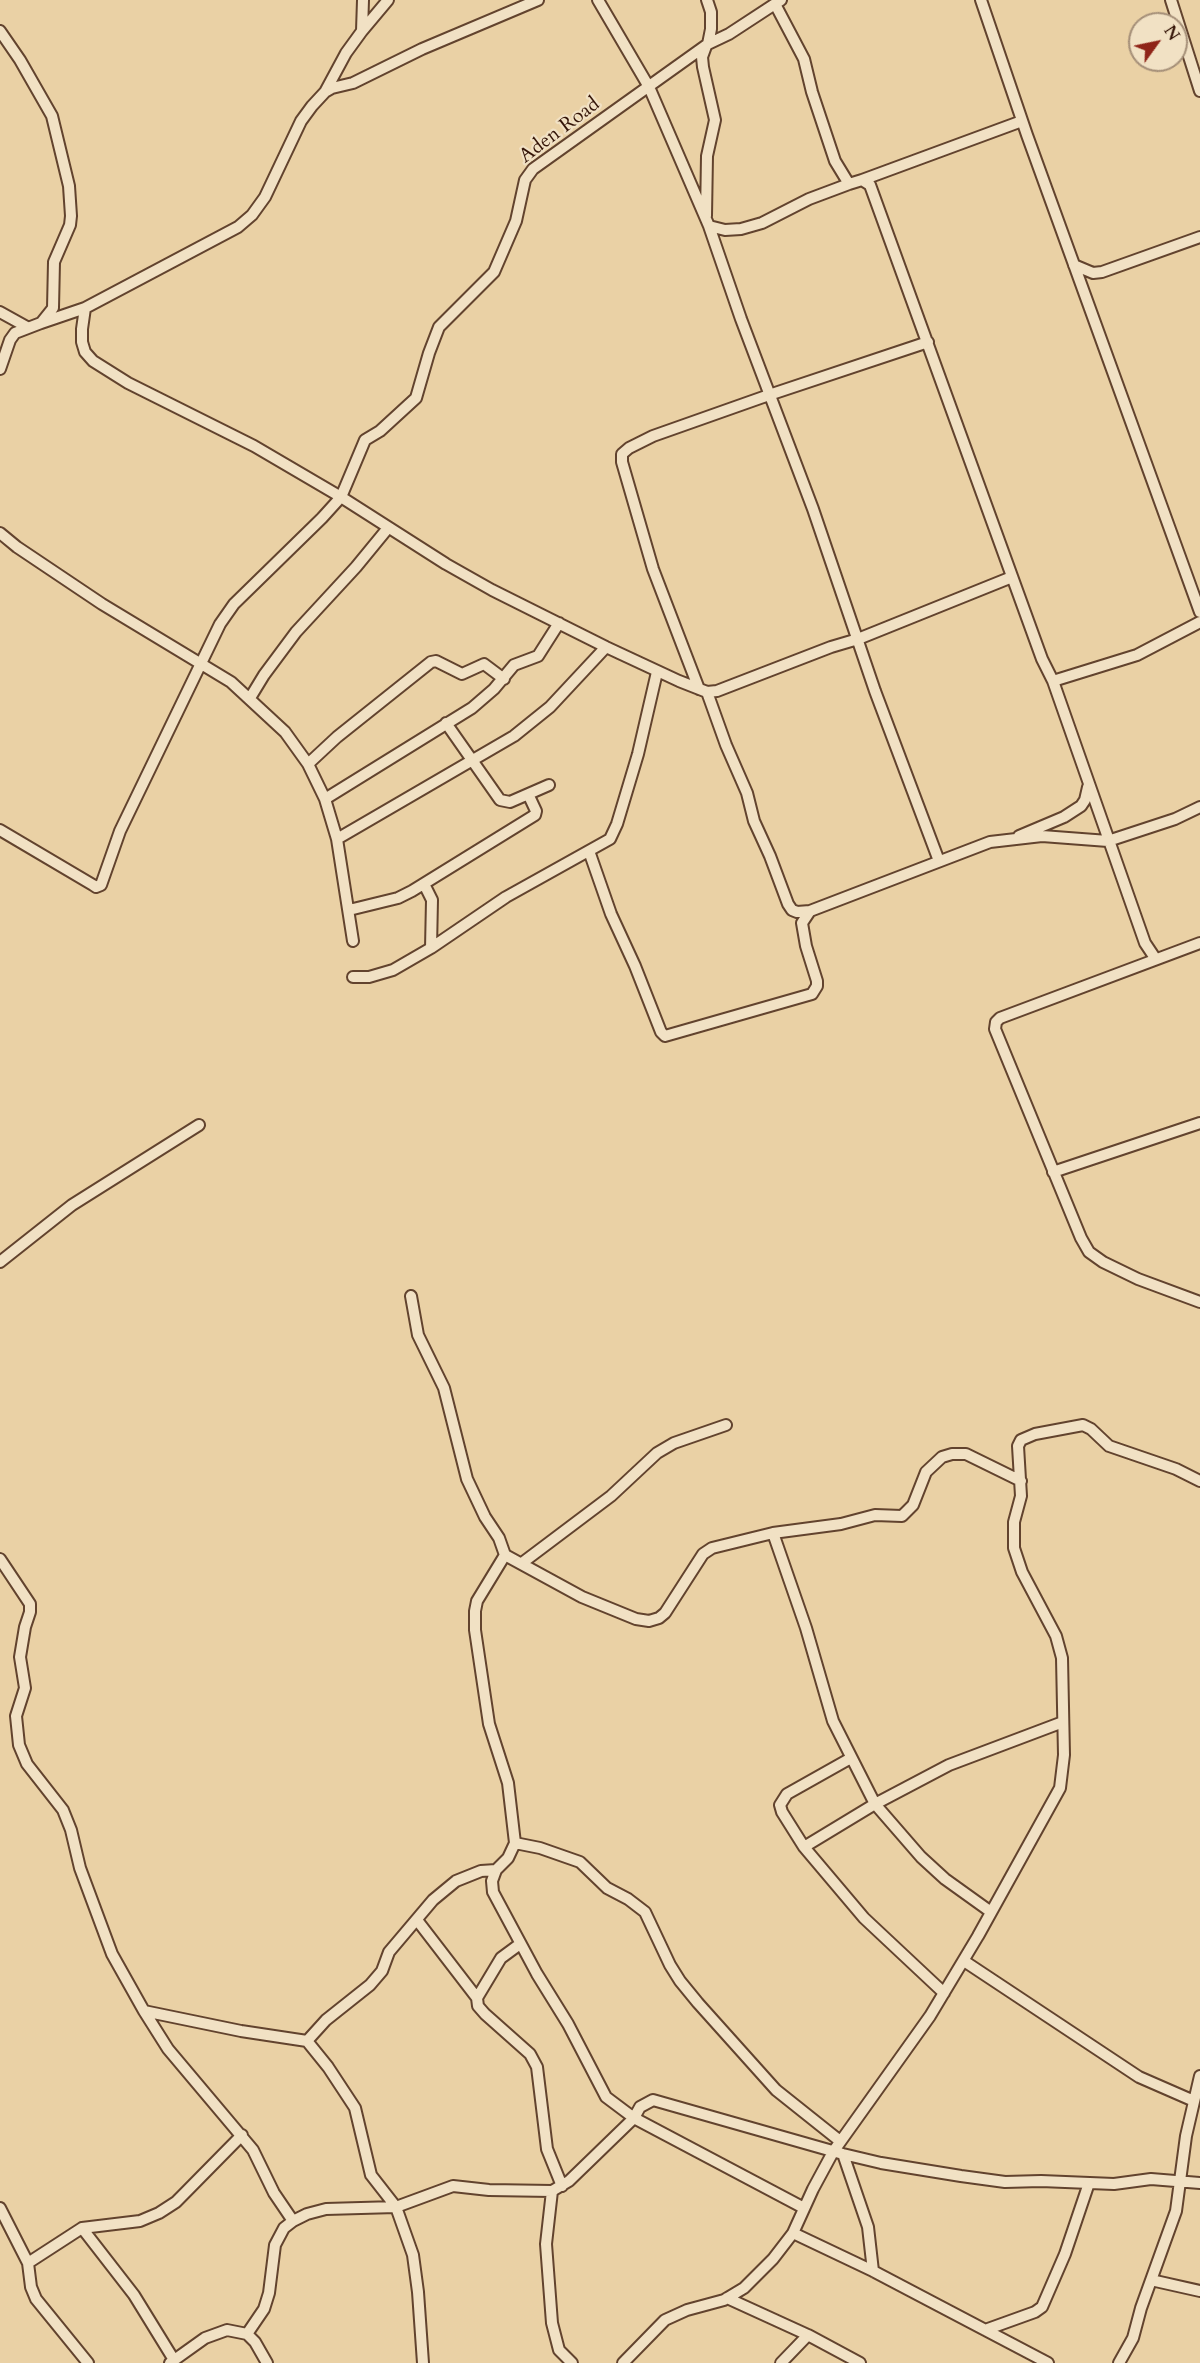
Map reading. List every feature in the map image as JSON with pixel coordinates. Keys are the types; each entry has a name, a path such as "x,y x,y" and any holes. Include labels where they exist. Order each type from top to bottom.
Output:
{"street":[{"path":"362,31 363,0"},
{"path":"0,369 10,339 15,333 85,309 238,227 252,215 265,197 301,121 325,92 346,53 388,0"},
{"path":"325,92 353,83 422,49 538,0"},
{"path":"598,0 649,87 707,223 813,509 875,691 939,861"},
{"path":"707,0 720,29 729,34"},
{"path":"981,0 1022,121 1200,612"},
{"path":"1170,0 1200,91"},
{"path":"778,2 804,59 812,92 835,161 849,184"},
{"name":"Aden Road","path":"0,830 93,885 99,886 105,877 120,831 220,624 234,604 322,518 341,496 363,443 387,425 416,398 429,353 440,327 494,272 516,221 525,180 533,169 707,45 729,34 778,2"},
{"path":"707,223 707,156 715,120 702,57 711,29 711,12"},
{"path":"0,31 20,60 52,116 69,186 70,225 54,262 52,308 41,323"},
{"path":"707,223 725,230 741,229 762,223 809,199 1022,121"},
{"path":"862,180 870,185 1012,578 1042,659 1053,681 1145,943 1155,958"},
{"path":"1074,265 1093,273 1102,272 1200,237"},
{"path":"85,309 82,342 85,352 93,361 128,383 254,446 341,496 388,528 464,574 657,672 703,690 717,691 831,647 858,639 1012,578"},
{"path":"0,312 27,327"},
{"path":"927,342 769,394 653,436 629,448 621,458 653,569 747,793 754,821 788,904 792,910 797,912 810,911 990,842 1042,836 1108,841 1175,819 1200,807"},
{"path":"250,698 296,632 349,576 388,528"},
{"path":"0,533 102,604 231,682 285,732 308,764 325,799 338,839 352,941"},
{"path":"1053,681 1137,655 1200,622"},
{"path":"325,799 472,708 504,679 514,665 538,656 559,623"},
{"path":"338,839 472,762 536,720 606,647"},
{"path":"308,764 337,737 433,660 462,674 484,664 504,679"},
{"path":"353,977 369,977 393,970 431,948 506,897 610,839 617,824 638,754 657,672"},
{"path":"446,723 500,800 510,802 549,785"},
{"path":"1010,840 1072,812 1085,800 1088,786"},
{"path":"349,910 398,898 535,815 536,811 529,795"},
{"path":"589,851 611,914 635,966 661,1032 665,1035 812,994 817,981 801,923 810,911"},
{"path":"424,884 432,900 431,948"},
{"path":"1200,943 1155,958 1112,978 1000,1018 996,1022 995,1029 1053,1172 1089,1252 1103,1262 1138,1278 1200,1302"},
{"path":"1053,1172 1200,1123"},
{"path":"0,1262 72,1205 199,1125"},
{"path":"411,1296 418,1335 444,1388 467,1479 485,1517 499,1538 505,1555 582,1598 636,1618 649,1621 659,1618 703,1554 721,1545 773,1533 842,1524 875,1515 902,1516 913,1505 926,1472 942,1457 966,1454 1021,1481"},
{"path":"522,1563 624,1485 657,1453 674,1443 726,1425"},
{"path":"623,2363 665,2320 687,2310 727,2298 744,2288 758,2275 793,2233 804,2208 838,2153 840,2141 910,2046 964,1961 1060,1788 1064,1755 1062,1658 1056,1636 1022,1572 1014,1548 1014,1522 1021,1496 1018,1453 1021,1440 1035,1434 1078,1425 1091,1429 1108,1446 1176,1469 1200,1481"},
{"path":"773,1533 806,1628 834,1721 875,1804 921,1857 945,1879 991,1912"},
{"path":"505,1555 477,1601 476,1630 489,1725 508,1783 515,1843 508,1858 496,1870 492,1881 493,1893 520,1944 568,2024 606,2097 634,2118 804,2208"},
{"path":"0,1559 30,1604 20,1657 25,1688 16,1716 19,1745 27,1764 63,1810 71,1830 80,1868 112,1954 144,2012 168,2049 242,2135 293,2221"},
{"path":"804,1847 875,1804 966,1757 1063,1722"},
{"path":"851,1758 782,1800 780,1805 782,1812 804,1847 864,1918 944,1993"},
{"path":"515,1843 540,1848 580,1862 608,1888 645,1912 670,1965 698,2003 776,2090 840,2141"},
{"path":"307,2041 307,2038 326,2020 370,1985 382,1971 389,1952 433,1899 456,1881 481,1871 496,1870"},
{"path":"417,1920 477,1998 478,2006 530,2054 537,2067 547,2149 557,2188 546,2244 552,2323 559,2350 572,2363"},
{"path":"477,1998 501,1958 520,1944"},
{"path":"964,1961 1139,2077 1194,2101"},
{"path":"144,2012 307,2041 328,2067 356,2108 371,2175 396,2207 413,2255 423,2363"},
{"path":"1119,2363 1133,2338 1176,2211 1200,2076"},
{"path":"247,2334 264,2309 269,2293 275,2245 284,2228 293,2221 326,2209 396,2207 453,2186 489,2190 557,2188 594,2159 647,2102 660,2100 838,2153 881,2163 1005,2182 1114,2184 1151,2179 1200,2183"},
{"path":"28,2263 82,2228 140,2221 159,2213 176,2202 242,2135"},
{"path":"838,2153 868,2227 873,2271"},
{"path":"985,2330 1035,2312 1042,2307 1065,2254 1089,2183"},
{"path":"0,2208 28,2263 36,2299 88,2363"},
{"path":"82,2228 134,2295 172,2362 205,2338 227,2330 247,2334 255,2342 267,2363"},
{"path":"793,2233 873,2271 1048,2363"},
{"path":"1151,2280 1200,2291"},
{"path":"727,2298 808,2334 860,2363"},
{"path":"781,2363 808,2334"}]}
